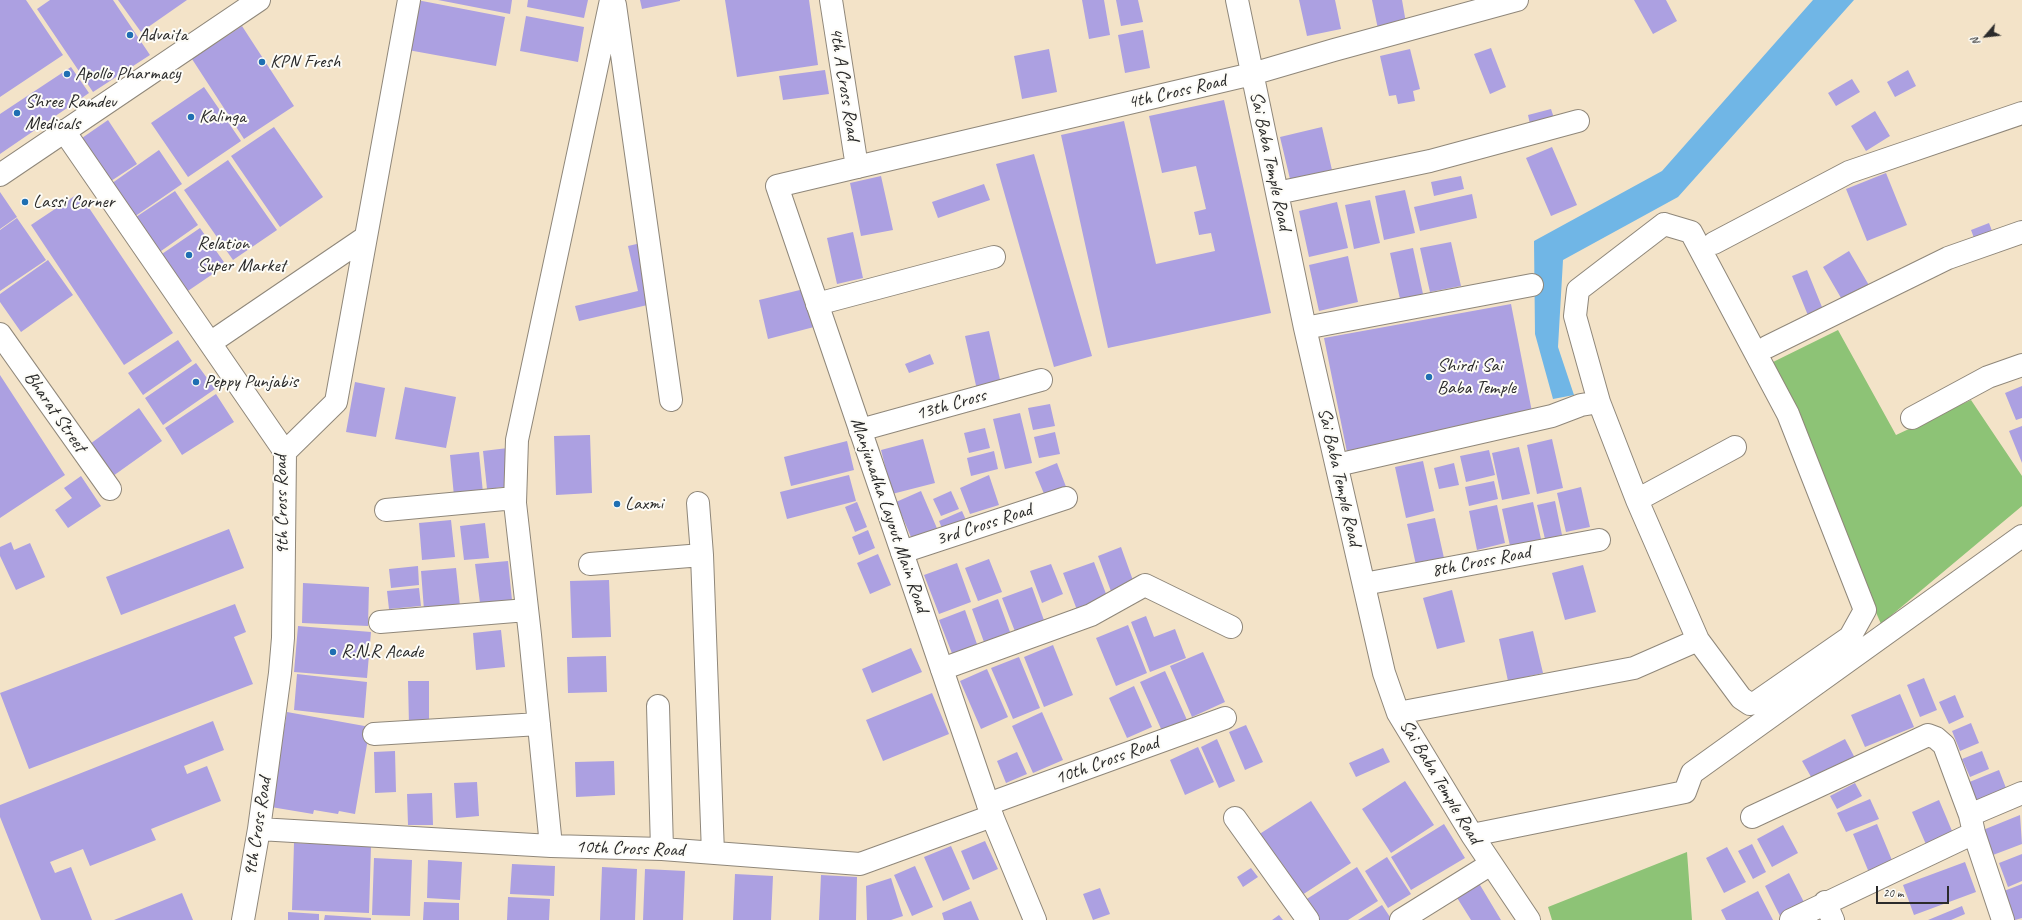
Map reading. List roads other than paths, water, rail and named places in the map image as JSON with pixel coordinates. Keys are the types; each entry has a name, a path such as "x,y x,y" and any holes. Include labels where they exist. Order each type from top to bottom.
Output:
{"street":[{"path":"0,175 259,0"},
{"path":"285,452 336,402 409,0"},
{"path":"551,846 515,498 517,440 611,0"},
{"path":"614,0 671,400"},
{"name":"4th A Cross Road","path":"831,0 857,167"},
{"name":"Sai Baba Temple Road","path":"1237,0 1305,328 1384,673 1398,713 1472,835 1529,920"},
{"name":"4th Cross Road","path":"857,167 1252,74 1517,0"},
{"path":"1714,243 1849,172 2022,114"},
{"path":"1277,193 1430,161 1578,121"},
{"name":"9th Cross Road","path":"64,131 285,452 283,638 259,829 243,920"},
{"name":"Manjunadha Layout Main Road","path":"857,167 777,186 990,810 1035,920"},
{"path":"1664,224 1691,232 1788,414 1865,610 1850,638 1755,704 1750,704 1741,698 1698,640 1637,500 1599,402 1575,316 1578,290 1664,224"},
{"path":"1768,347 1948,258 2022,232"},
{"path":"210,342 366,237"},
{"path":"817,304 994,257"},
{"path":"1305,328 1532,285"},
{"name":"Bharat Street","path":"0,334 110,489"},
{"path":"1912,418 1988,377 2022,365"},
{"name":"13th Cross","path":"860,430 1041,380"},
{"path":"1337,465 1552,416 1581,405 1599,402"},
{"path":"1637,500 1735,447"},
{"path":"386,510 515,498"},
{"name":"3rd Cross Road","path":"902,552 1066,498"},
{"path":"698,503 702,555 713,853"},
{"path":"1472,835 1685,792 1692,774 2022,536"},
{"name":"8th Cross Road","path":"1364,584 1598,540"},
{"path":"590,564 702,555"},
{"path":"942,669 1090,615 1145,585 1231,627"},
{"path":"380,622 527,610"},
{"path":"1398,713 1634,668 1698,640"},
{"path":"658,706 662,849"},
{"name":"10th Cross Road","path":"259,829 551,846 662,849 860,864 990,810 1225,718"},
{"path":"374,734 539,724"},
{"path":"1752,817 1928,735 1936,738 1944,745 1972,824 2003,920"},
{"path":"1791,920 1829,911 2022,793"},
{"path":"1235,818 1308,920"},
{"path":"1401,920 1491,864"}],"water":[{"path":"1813,0 1854,0 1678,197 1563,260 1558,347 1574,395 1553,399 1535,334 1534,241 1662,171"}],"place":[{"name":"Advaita","path":"130,35"},
{"name":"KPN Fresh","path":"262,62"},
{"name":"Apollo Pharmacy","path":"67,74"},
{"name":"Shree Ramdev Medicals","path":"17,113"},
{"name":"Kalinga","path":"191,117"},
{"name":"Lassi Corner","path":"25,202"},
{"name":"Relation Super Market","path":"189,255"},
{"name":"Shirdi Sai Baba Temple","path":"1429,377"},
{"name":"Peppy Punjabis","path":"196,382"},
{"name":"Laxmi","path":"617,504"},
{"name":"R.N.R Acade","path":"333,652"}]}
